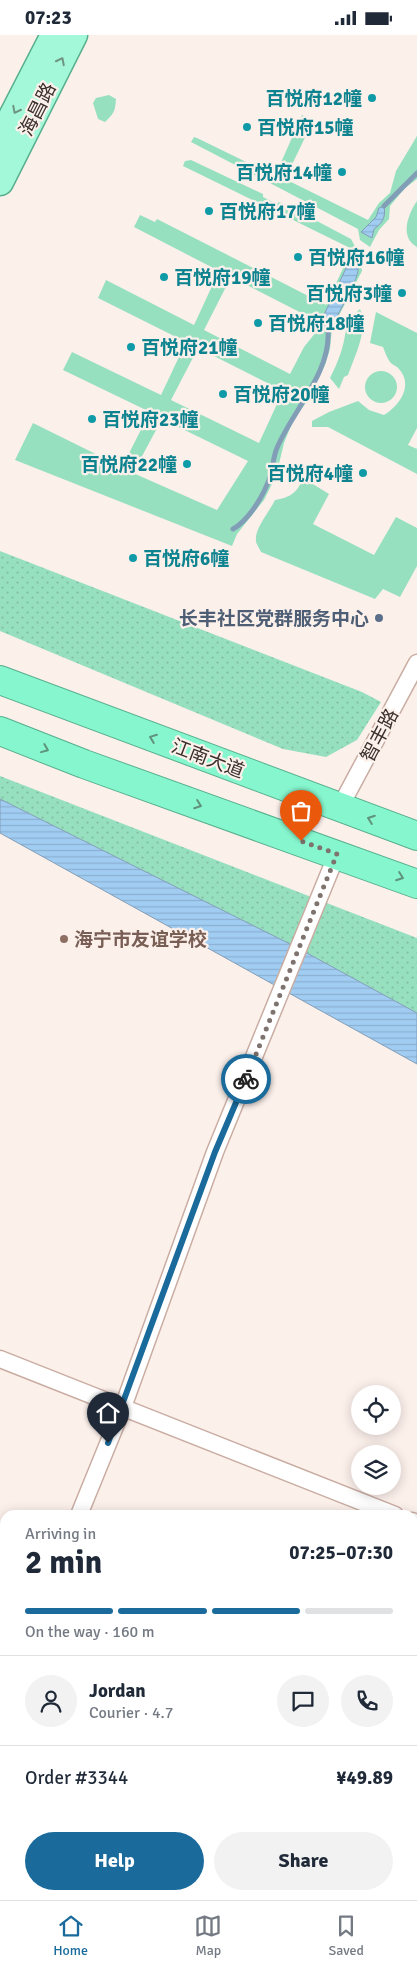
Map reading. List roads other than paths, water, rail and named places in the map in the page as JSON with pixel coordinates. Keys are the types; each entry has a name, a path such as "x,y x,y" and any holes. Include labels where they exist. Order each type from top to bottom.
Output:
{"highway":[{"name":"江南大道","path":"0,680 417,836"},
{"path":"0,731 84,764 417,884"}],"main road":[{"name":"海昌路","path":"0,141 54,35"},
{"name":"海昌路","path":"0,183 74,35"}],"street":[{"name":"智丰路","path":"340,807 417,663"},
{"path":"81,1510 123,1407 215,1152 276,1007 337,854"},
{"path":"0,1359 382,1510"}],"water":[{"path":"384,206 385,213 383,219 374,229 372,238 361,232 376,217 379,208"},
{"path":"355,257 357,259 358,273 339,313 328,330 323,326 322,319 348,264"},
{"path":"0,799 294,946 417,1013 417,1064 0,833"}],"waterway":[{"path":"384,206 417,173"},
{"path":"233,529 245,520 264,491 270,477 277,448 310,391 324,361 328,330"}],"place":[{"name":"百悦府12幢","path":"372,98"},
{"name":"百悦府15幢","path":"247,127"},
{"name":"百悦府14幢","path":"342,172"},
{"name":"百悦府17幢","path":"209,211"},
{"name":"百悦府16幢","path":"298,257"},
{"name":"百悦府19幢","path":"164,277"},
{"name":"百悦府3幢","path":"402,293"},
{"name":"百悦府18幢","path":"258,323"},
{"name":"百悦府21幢","path":"131,347"},
{"name":"百悦府20幢","path":"223,394"},
{"name":"百悦府23幢","path":"92,419"},
{"name":"百悦府22幢","path":"187,464"},
{"name":"百悦府4幢","path":"363,473"},
{"name":"百悦府6幢","path":"133,558"},
{"name":"长丰社区党群服务中心","path":"379,618"},
{"name":"海宁市友谊学校","path":"64,939"}]}
